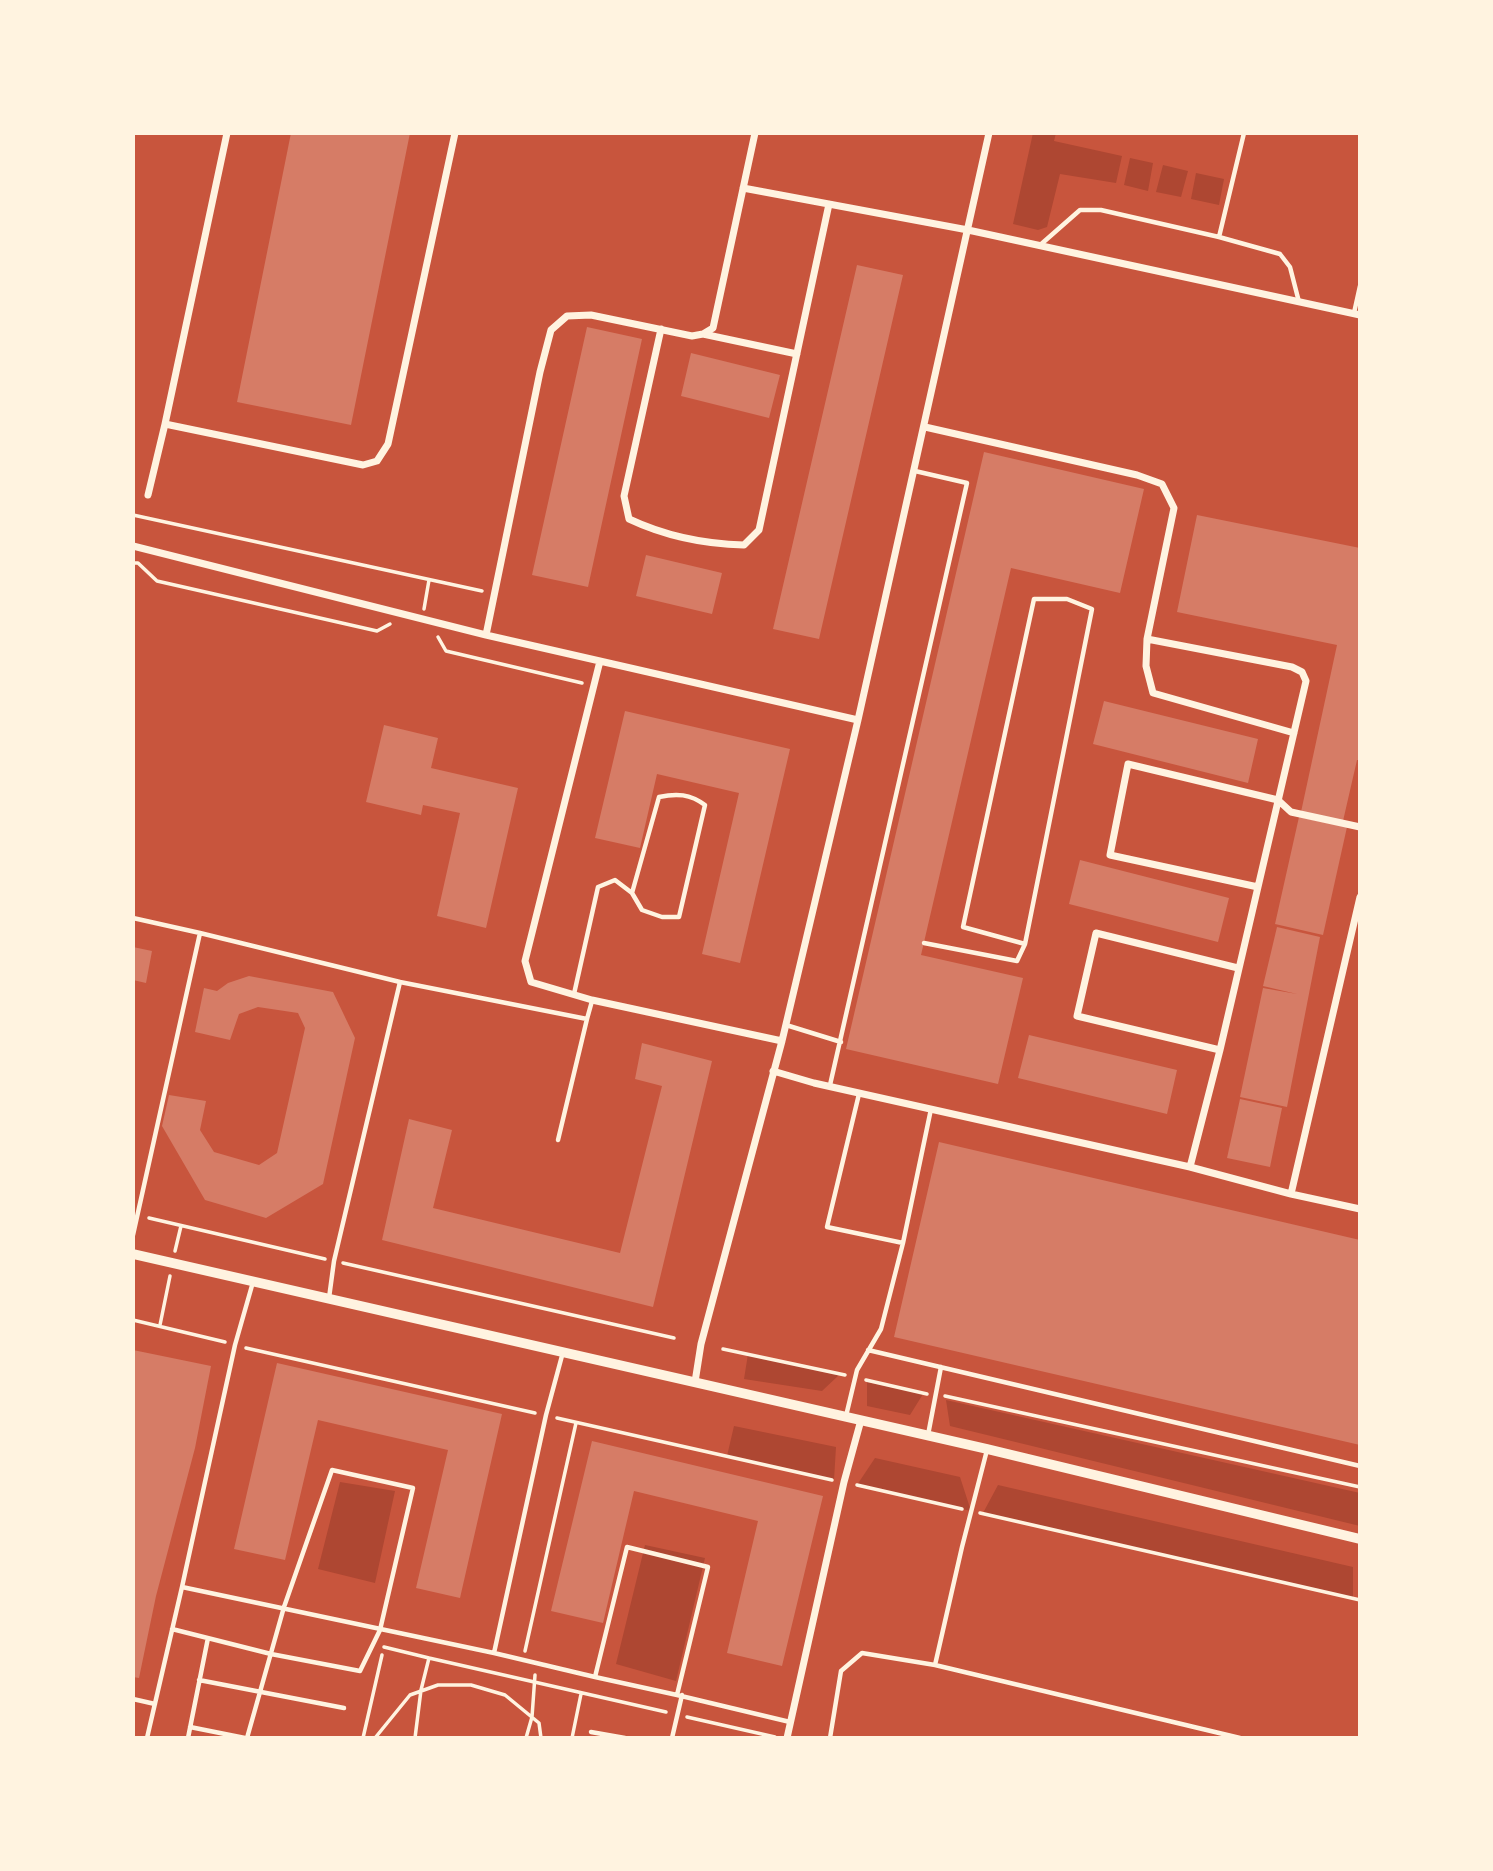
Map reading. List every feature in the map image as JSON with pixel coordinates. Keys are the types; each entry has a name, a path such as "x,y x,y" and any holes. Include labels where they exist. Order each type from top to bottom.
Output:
{"street":[{"path":"148,495 227,133"},
{"path":"165,424 363,465 377,461 388,444 455,133"},
{"path":"704,334 713,328 717,314 755,133"},
{"path":"695,1382 701,1344 782,1041 859,720 989,133"},
{"path":"743,188 968,230 1357,314"},
{"path":"661,329 624,496 629,519 653,530 713,544 744,545 759,530 829,204"},
{"path":"486,635 551,330 567,316 591,315 692,336 704,334 797,354"},
{"path":"925,427 1137,475 1162,484 1174,508 1147,639 1146,666 1153,692 1294,733"},
{"path":"133,546 486,635 859,720"},
{"path":"1147,639 1292,667 1302,672 1306,681 1190,1167"},
{"path":"600,661 525,961 531,982 592,1000 782,1041"},
{"path":"1258,887 1110,855 1128,764 1278,800 1291,812 1360,827"},
{"path":"1292,1195 1360,897"},
{"path":"1220,1049 1077,1016 1096,933 1238,968"},
{"path":"774,1072 1190,1167 1292,1195 1360,1209"},
{"path":"133,1254 987,1449 1360,1539"},
{"path":"787,1738 844,1482 861,1420"}],"lane":[{"path":"1219,237 1244,133"},
{"path":"1039,246 1080,210 1101,210 1280,254 1290,267 1299,303"},
{"path":"1357,314 1360,286"},
{"path":"830,1086 967,483 915,471"},
{"path":"924,943 1017,961 1025,944 1092,609 1067,599 1034,599 963,928 1025,944"},
{"path":"573,995 598,887 615,880 632,893 642,910 662,917 679,917 705,805 693,796 674,794 659,797 632,893"},
{"path":"133,918 400,982 587,1019"},
{"path":"133,1235 200,933"},
{"path":"329,1299 334,1261 400,982"},
{"path":"558,1140 592,1000"},
{"path":"786,1025 841,1042"},
{"path":"859,1093 827,1227 903,1243"},
{"path":"846,1417 854,1378 881,1329 903,1243 931,1108"},
{"path":"147,1738 235,1345 253,1282"},
{"path":"868,1350 1360,1466"},
{"path":"494,1653 546,1415 563,1352"},
{"path":"928,1436 941,1367"},
{"path":"935,1665 987,1449"},
{"path":"172,1629 271,1654 360,1671 380,1630 413,1488 332,1470 284,1607 271,1654 260,1692 246,1738 190,1727"},
{"path":"595,1677 627,1547 708,1567 672,1738"},
{"path":"182,1587 494,1653 790,1722"},
{"path":"188,1738 208,1638"},
{"path":"830,1738 841,1671 862,1653 935,1665 1240,1738"},
{"path":"199,1680 344,1708"},
{"path":"133,1699 155,1704"},
{"path":"591,1732 625,1738"}],"path":[{"path":"133,514 494,594"},
{"path":"133,563 138,564 158,581 377,631 398,620"},
{"path":"429,580 420,627 434,631 446,651 594,685"},
{"path":"138,1216 674,1339"},
{"path":"133,1320 1360,1600"},
{"path":"723,1349 1360,1487"},
{"path":"523,1660 576,1422"},
{"path":"363,1738 387,1632"},
{"path":"384,1647 779,1738"},
{"path":"415,1738 421,1690 429,1658"},
{"path":"526,1738 538,1663"},
{"path":"375,1738 410,1695 438,1685 471,1685 505,1695 539,1723 541,1738"},
{"path":"572,1738 581,1694"}],"shaded area":[{"path":"1033,133 1056,133 1054,141 1122,156 1116,183 1060,174 1047,227 1038,230 1013,224"},
{"path":"1130,158 1153,163 1148,191 1124,185"},
{"path":"1163,165 1188,171 1181,197 1156,192"},
{"path":"1196,173 1224,179 1219,205 1191,199"},
{"path":"748,1354 839,1375 822,1391 744,1379"},
{"path":"867,1382 923,1394 910,1415 867,1406"},
{"path":"946,1400 1360,1493 1360,1526 950,1426"},
{"path":"734,1426 836,1447 834,1480 727,1456"},
{"path":"875,1458 960,1477 971,1511 857,1485"},
{"path":"340,1482 395,1491 375,1583 318,1569"},
{"path":"998,1485 1353,1567 1353,1599 983,1513"},
{"path":"645,1545 705,1558 676,1681 616,1664"}],"building":[{"path":"291,133 410,133 351,425 237,402"},
{"path":"857,265 903,275 819,639 773,629"},
{"path":"587,327 642,339 588,587 532,575"},
{"path":"691,353 780,375 769,418 681,396"},
{"path":"984,452 1144,489 1120,593 1011,568 921,955 1023,978 998,1084 846,1049"},
{"path":"1197,515 1360,548 1360,760 1357,760 1343,821 1301,812 1337,645 1177,612"},
{"path":"646,555 722,573 712,614 636,596"},
{"path":"1104,701 1258,739 1248,783 1093,744"},
{"path":"625,711 790,749 740,963 702,954 739,793 657,774 640,848 595,838"},
{"path":"384,725 438,738 431,768 518,788 486,928 437,916 460,813 423,805 421,815 366,802"},
{"path":"1299,817 1347,827 1323,935 1275,924"},
{"path":"1080,860 1229,898 1218,942 1069,904"},
{"path":"1277,927 1320,937 1287,1107 1240,1097 1263,988 1297,994 1263,986"},
{"path":"133,947 152,951 146,983 133,980"},
{"path":"249,976 333,992 355,1038 323,1184 266,1218 205,1200 162,1126 169,1095 206,1101 200,1130 214,1152 259,1165 277,1153 305,1028 298,1013 258,1007 239,1014 230,1040 195,1032 204,988 217,991 228,983"},
{"path":"1029,1035 1177,1070 1167,1114 1018,1078"},
{"path":"642,1043 712,1061 653,1307 382,1240 409,1119 452,1130 433,1208 620,1253 662,1086 635,1079"},
{"path":"1240,1099 1282,1108 1270,1167 1227,1158"},
{"path":"939,1142 1360,1240 1360,1445 894,1337"},
{"path":"133,1350 211,1366 195,1448 156,1596 139,1678 133,1677"},
{"path":"277,1363 502,1414 460,1598 416,1588 448,1450 318,1420 285,1560 234,1549"},
{"path":"592,1441 823,1496 782,1666 727,1653 758,1521 634,1491 603,1623 551,1611"}]}
